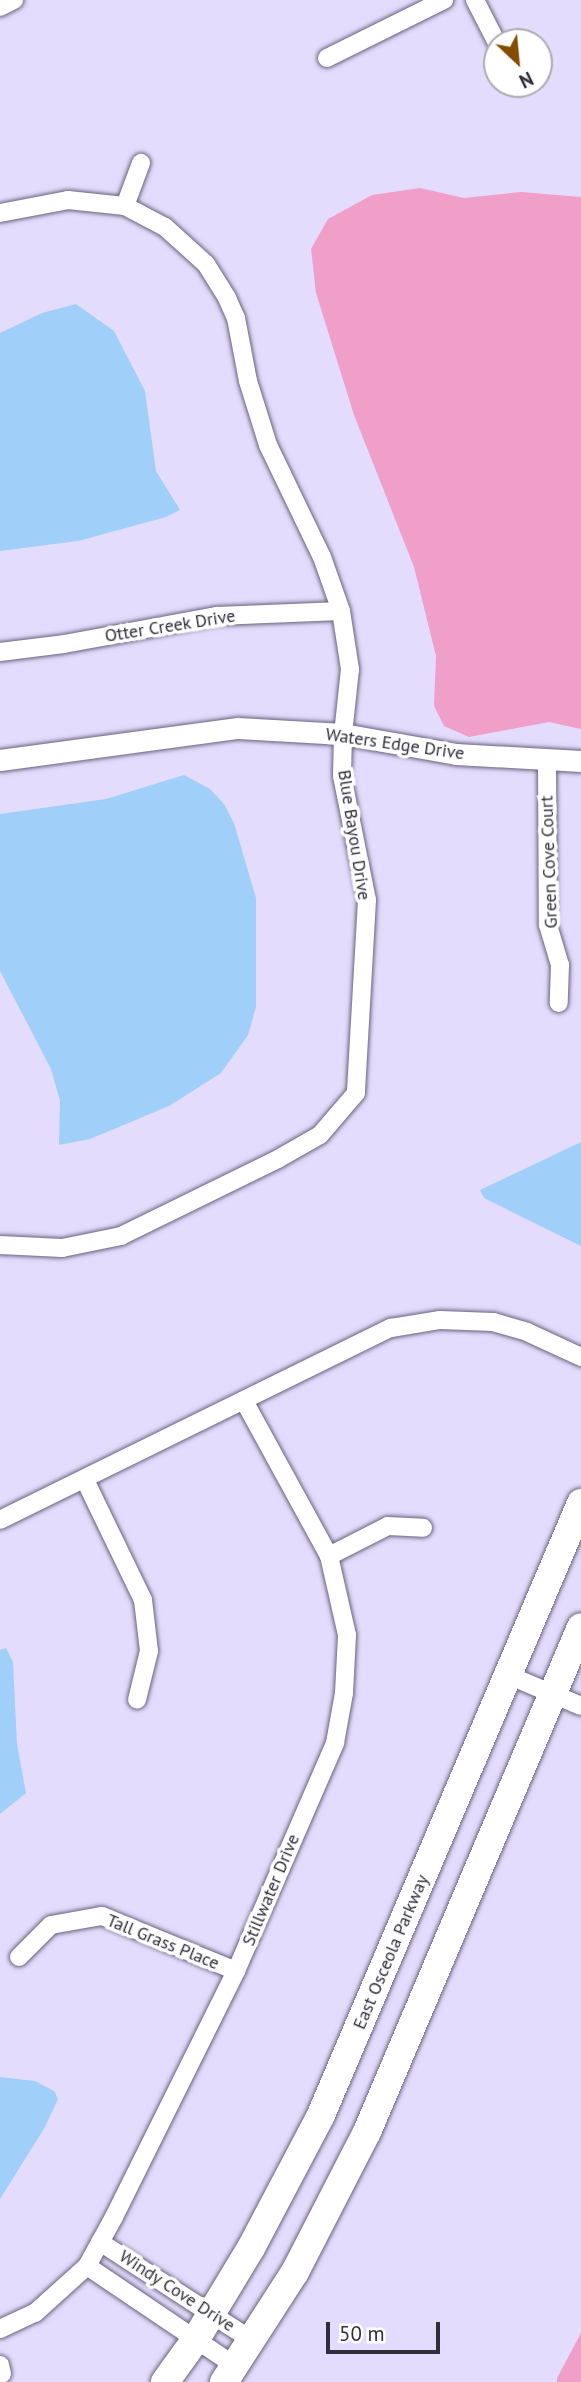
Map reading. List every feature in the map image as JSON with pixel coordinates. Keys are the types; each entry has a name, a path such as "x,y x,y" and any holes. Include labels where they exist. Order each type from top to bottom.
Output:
{"main road":[{"name":"East Osceola Parkway","path":"165,2382 212,2314 289,2181 321,2115 581,1503"},
{"path":"230,2374 295,2272 367,2132 581,1628"}],"street":[{"path":"0,7 14,0"},
{"path":"327,58 444,0"},
{"path":"475,0 489,28"},
{"path":"125,206 141,163"},
{"name":"Blue Bayou Drive","path":"0,214 68,200 125,206 165,227 206,264 227,298 236,318 248,381 268,445 322,557 341,611 350,669 343,734 342,776 367,900 356,1093 320,1135 278,1159 121,1236 62,1248 0,1245"},
{"name":"Otter Creek Drive","path":"0,652 64,644 217,616 341,611"},
{"name":"Waters Edge Drive","path":"0,760 238,728 343,734 456,754 581,761"},
{"name":"Green Cove Court","path":"547,761 548,925 560,965 559,1003"},
{"path":"0,1520 391,1328 440,1320 493,1322 538,1336 581,1357"},
{"name":"Stillwater Drive","path":"0,2329 35,2313 87,2266 236,1971 335,1743 344,1693 347,1635 330,1556 244,1401"},
{"path":"85,1480 143,1600 149,1651 137,1700"},
{"path":"330,1556 388,1526 424,1528"},
{"path":"508,1675 581,1706"},
{"name":"Tall Grass Place","path":"19,1957 51,1925 102,1916 236,1971"},
{"name":"Windy Cove Drive","path":"100,2242 253,2341"},
{"name":"Windy Cove Drive","path":"87,2266 196,2339 230,2374"}],"shaded area":[{"path":"420,188 464,198 521,192 581,197 581,729 549,722 469,737 444,726 434,706 436,656 414,567 354,415 316,293 311,249 328,219 372,195"},
{"path":"581,2333 581,2382 557,2382 557,2378"}],"water":[{"path":"76,304 114,331 145,391 156,471 180,510 166,517 78,541 0,551 0,333 42,313"},
{"path":"184,775 210,789 224,804 234,823 256,898 256,1007 248,1035 221,1073 169,1106 90,1139 59,1145 60,1101 51,1069 0,971 0,814 106,799"},
{"path":"581,1142 581,1246 484,1198 480,1190"},
{"path":"6,1648 13,1662 17,1744 26,1793 0,1814 0,1650"},
{"path":"0,2077 35,2081 54,2091 58,2099 45,2127 0,2199"}]}
